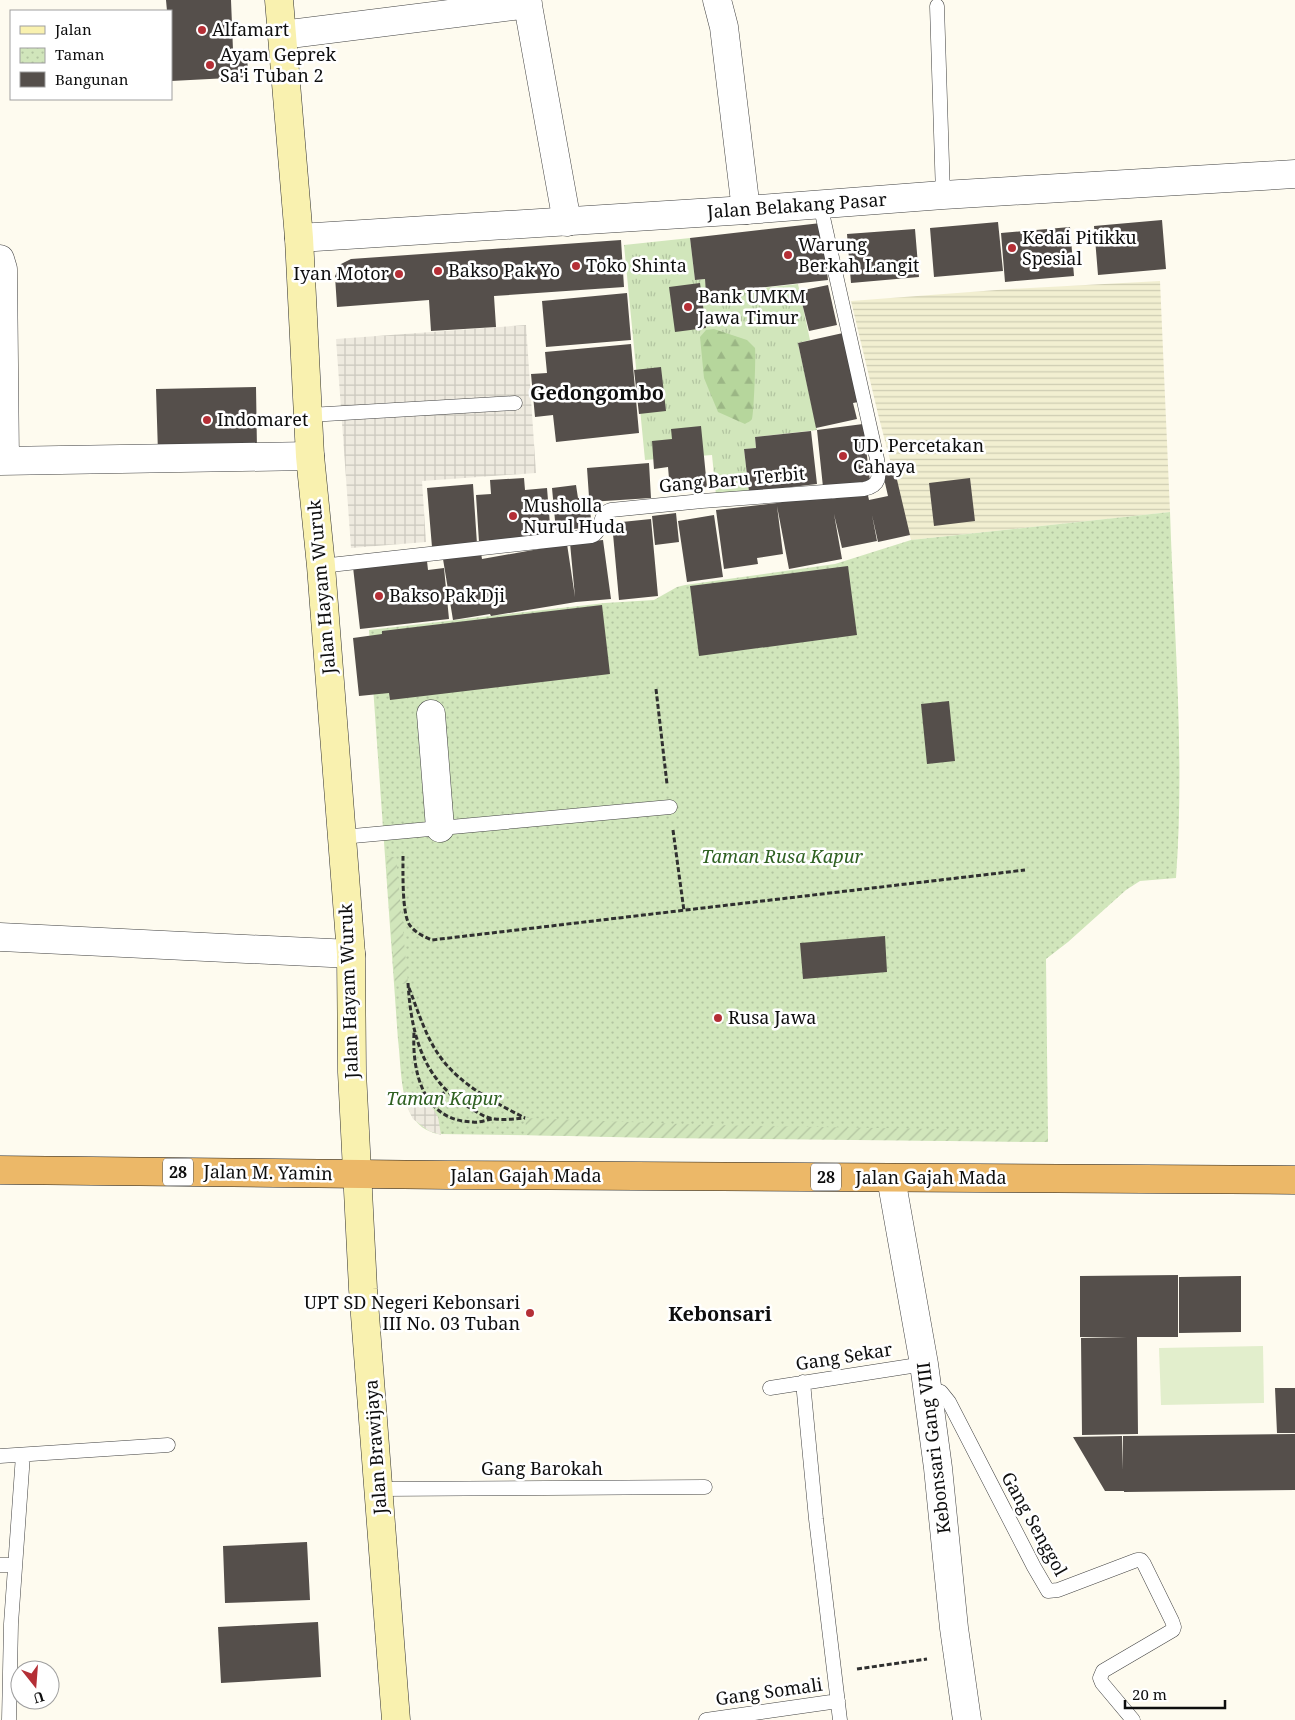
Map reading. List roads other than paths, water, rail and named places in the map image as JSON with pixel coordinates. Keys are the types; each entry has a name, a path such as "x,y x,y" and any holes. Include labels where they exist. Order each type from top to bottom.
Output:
{"highway":[{"name":"Jalan M. Yamin","path":"0,1170 357,1174"},
{"name":"Jalan Gajah Mada","path":"357,1174 1295,1180"}],"main road":[{"name":"Jalan Hayam Wuruk","path":"279,0 299,238 310,456 321,566 351,954 352,1072 357,1174"},
{"name":"Jalan Brawijaya","path":"357,1174 396,1720"}],"street":[{"path":"716,0 724,27 746,210"},
{"path":"282,35 528,2 566,222"},
{"name":"Jalan Belakang Pasar","path":"299,238 746,210 942,195 1295,174"},
{"path":"0,260 4,269 3,461 310,456"},
{"path":"431,714 440,828"},
{"path":"0,937 351,954"},
{"name":"Kebonsari Gang VIII","path":"891,1178 926,1376 967,1720"}],"lane":[{"path":"937,6 942,195"},
{"name":"Gang Baru Terbit","path":"321,566 591,536 598,531 605,511 610,510 864,489 875,485 879,474 877,459 820,204"},
{"path":"309,415 515,403"},
{"path":"342,838 670,807"},
{"name":"Gang Sekar","path":"770,1388 803,1382 926,1376"},
{"name":"Gang Senggol","path":"926,1376 949,1402 1048,1591 1058,1590 1137,1560 1141,1560 1144,1564 1172,1621 1173,1630 1103,1671 1100,1678 1102,1683 1133,1720"},
{"path":"803,1382 816,1519 840,1720"},
{"path":"0,1456 168,1445"},
{"path":"9,1720 10,1653 22,1455"},
{"name":"Gang Barokah","path":"379,1489 705,1487"},
{"path":"0,1565 15,1565"},
{"name":"Gang Somali","path":"706,1720 838,1701"}],"place":[{"name":"Alfamart","path":"202,30"},
{"name":"Ayam Geprek Sa'i Tuban 2","path":"210,65"},
{"name":"Kedai Pitikku Spesial","path":"1012,248"},
{"name":"Warung Berkah Langit","path":"788,255"},
{"name":"Toko Shinta","path":"576,266"},
{"name":"Bakso Pak Yo","path":"438,271"},
{"name":"Iyan Motor","path":"399,274"},
{"name":"Bank UMKM Jawa Timur","path":"688,307"},
{"name":"Indomaret","path":"207,420"},
{"name":"UD. Percetakan Cahaya","path":"843,456"},
{"name":"Musholla Nurul Huda","path":"513,516"},
{"name":"Bakso Pak Dji","path":"379,596"},
{"name":"Rusa Jawa","path":"718,1018"},
{"name":"UPT SD Negeri Kebonsari III No. 03 Tuban","path":"530,1313"}],"district":[{"name":"Gedongombo","path":"597,393"},
{"name":"Kebonsari","path":"720,1314"}],"park label":[{"name":"Taman Rusa Kapur","path":"782,857"},
{"name":"Taman Kapur","path":"444,1099"}]}
